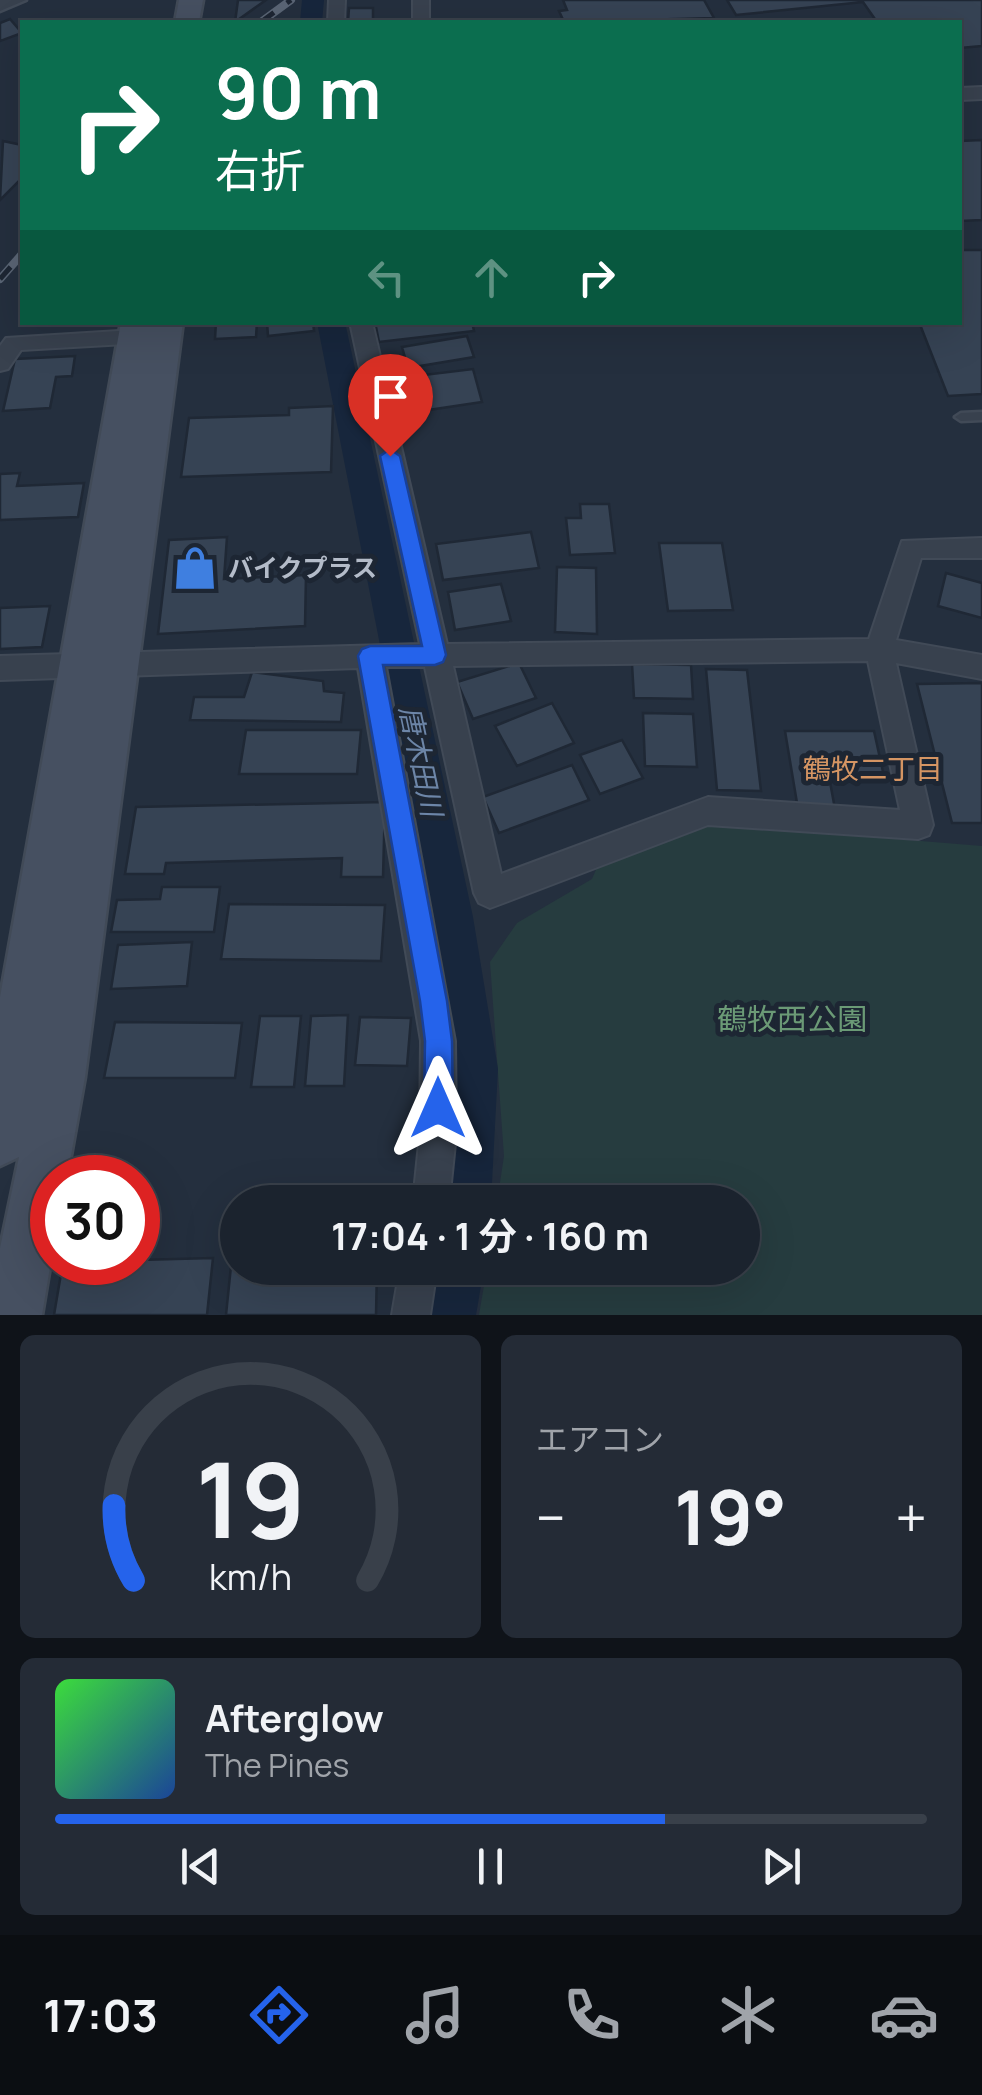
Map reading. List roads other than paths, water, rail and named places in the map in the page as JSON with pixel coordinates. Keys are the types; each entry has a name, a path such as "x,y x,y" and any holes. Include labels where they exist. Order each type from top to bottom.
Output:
{"main road":[{"path":"14,1315 60,1078 98,663 146,328"},
{"path":"0,1140 16,950 98,663"}],"street":[{"path":"0,5 15,0"},
{"path":"362,325 429,655 490,893 708,811 918,824 879,650 911,548 982,548"},
{"path":"0,362 14,343 146,328"},
{"path":"0,668 376,656 879,650 920,653 982,666"},
{"path":"376,656 438,1041 438,1134 432,1185"},
{"path":"411,1315 416,1285"}],"lane":[{"path":"961,416 982,416"}],"waterway":[{"name":"唐木田川","path":"311,20 313,0"},
{"name":"唐木田川","path":"332,325 453,917 476,1069 469,1185"},
{"name":"唐木田川","path":"452,1315 457,1285"}],"railway":[{"path":"264,20 291,0"},
{"path":"0,279 20,256"}],"place":[{"name":"バイクプラス","path":"195,568"}],"district":[{"name":"鶴牧二丁目","path":"873,769"}],"park label":[{"name":"鶴牧西公園","path":"792,1020"}]}
